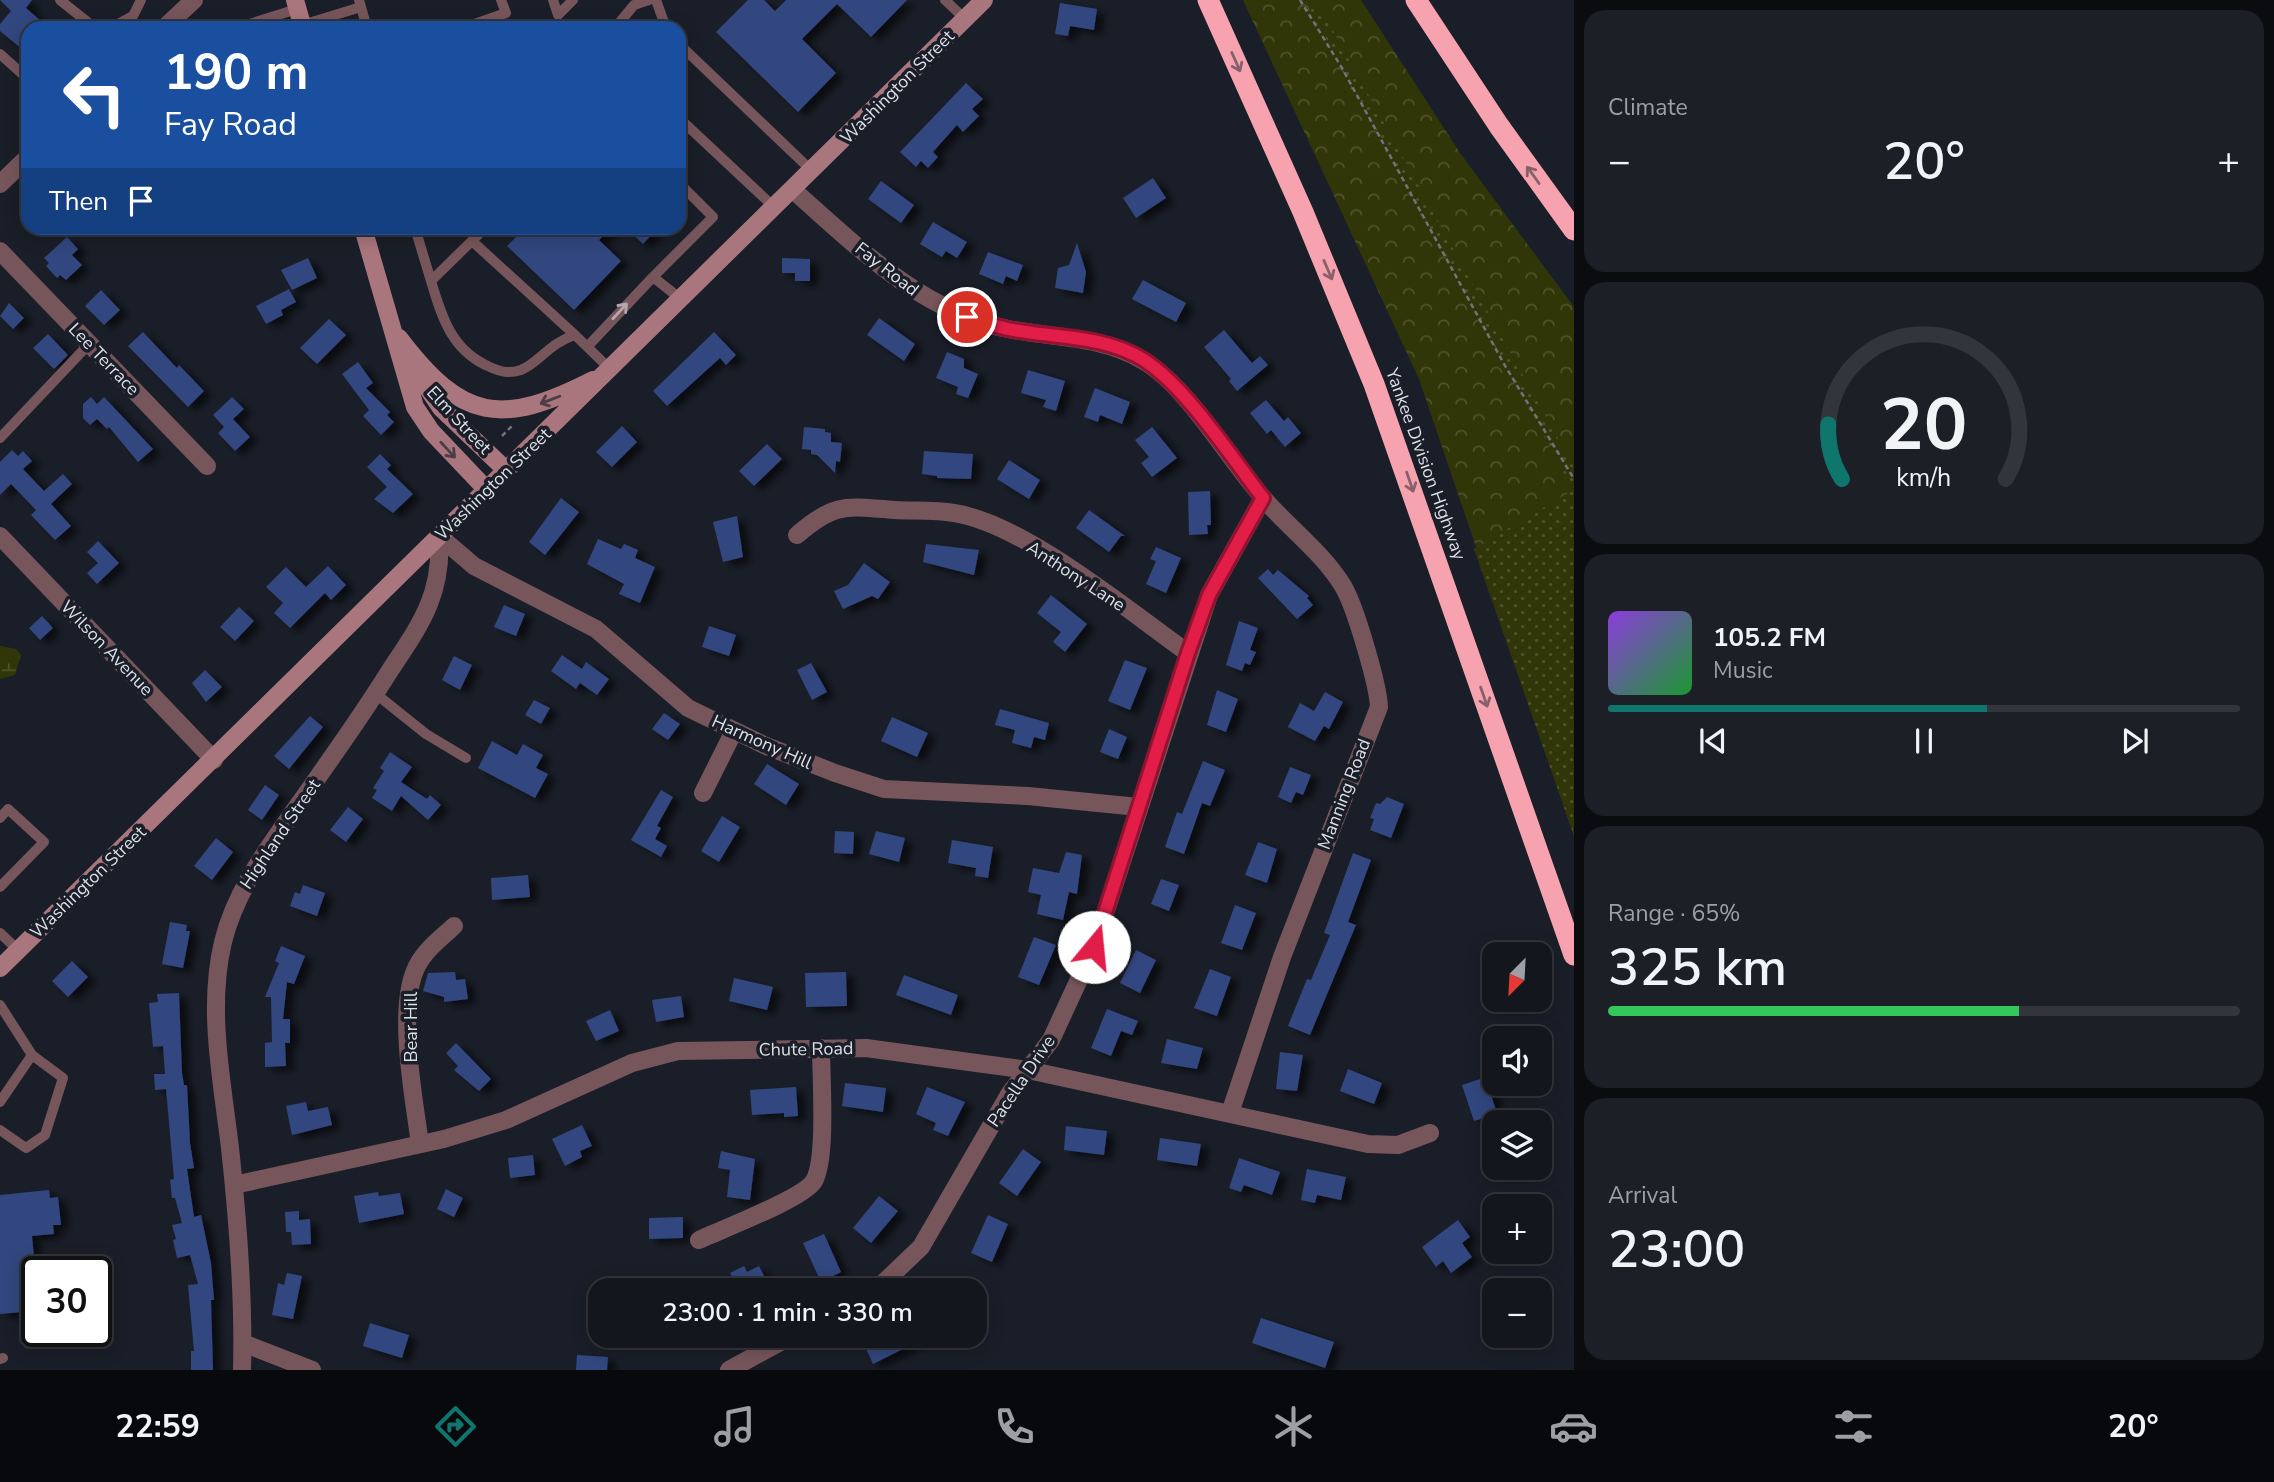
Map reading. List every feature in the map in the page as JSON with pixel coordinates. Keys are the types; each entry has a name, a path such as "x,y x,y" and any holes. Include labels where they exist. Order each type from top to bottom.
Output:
{"highway":[{"name":"Yankee Division Highway","path":"1208,0 1311,231 1370,374 1574,955"},
{"path":"1416,0 1483,103 1574,230"}],"main road":[{"name":"Washington Street","path":"0,968 486,489 611,370 984,0"},
{"name":"Elm Street","path":"365,235 415,407 430,431 486,489"},
{"name":"Elm Street","path":"394,331 423,383 441,408 506,470"},
{"path":"394,331 442,388 469,403 486,407 535,405 611,370"}],"street":[{"path":"172,21 194,0"},
{"path":"0,184 21,164"},
{"name":"Fay Road","path":"793,190 880,266 925,299 967,317 1008,329 1065,336 1118,349 1144,360 1178,390 1263,498"},
{"name":"Lee Terrace","path":"0,251 207,466"},
{"name":"Pacella Drive","path":"889,1278 921,1247 1010,1093 1051,1040 1094,947 1209,595 1263,498"},
{"name":"Manning Road","path":"1230,1113 1282,957 1379,707 1378,688 1343,586 1263,498"},
{"name":"Anthony Lane","path":"797,535 821,514 846,507 956,513 990,525 1048,554 1188,653"},
{"name":"Wilson Avenue","path":"0,536 214,760"},
{"name":"Highland Street","path":"242,1370 243,1343 234,1185 216,1024 216,981 225,933 253,869 376,694 429,608 439,572 439,537"},
{"name":"Harmony Hill","path":"439,537 474,566 596,629 688,708 734,731 835,773 884,789 1028,796 1138,807"},
{"path":"703,793 734,731"},
{"name":"Bear Hill","path":"420,1144 412,1076 409,994 417,965 454,926"},
{"path":"699,1240 796,1195 813,1182 821,1163 821,1048"},
{"name":"Chute Road","path":"234,1185 420,1144 506,1120 632,1063 678,1051 866,1048 1028,1070 1368,1144 1398,1144 1430,1133"},
{"path":"243,1343 312,1370"},
{"path":"729,1370 769,1348"}],"lane":[{"path":"60,0 86,21"},
{"path":"124,21 133,16 141,0"},
{"path":"483,21 506,13 501,0"},
{"path":"553,0 558,15 573,0"},
{"path":"621,21 634,5 649,0"},
{"path":"656,0 664,21"},
{"path":"945,0 965,19"},
{"path":"273,21 360,3 365,21"},
{"path":"686,51 812,171"},
{"path":"0,54 21,73"},
{"path":"686,125 775,208"},
{"path":"588,346 713,217 686,190"},
{"path":"417,235 441,316 454,340 475,360 505,373 523,369 556,341 575,335"},
{"path":"431,282 478,235"},
{"path":"472,241 611,370"},
{"path":"653,277 681,300"},
{"path":"0,438 89,344"},
{"path":"376,694 426,734 466,758"},
{"path":"0,818 8,809 44,842 0,887"},
{"path":"0,933 18,950"},
{"path":"0,1005 32,1055 63,1078 45,1135 26,1148 0,1130"},
{"path":"0,1102 32,1055"}],"path":[{"path":"1300,0 1342,68 1504,364 1574,479"},
{"path":"502,436 517,421"}],"green space":[{"path":"1243,0 1361,0 1460,153 1574,307 1574,836 1419,379"},
{"path":"1305,0 1316,0 1574,468 1574,836 1474,549 1573,490"},
{"path":"0,646 16,649 21,655 15,675 0,679"}],"building":[{"path":"0,0 32,0 26,8 41,21 21,21 21,48 0,31 0,24 11,11"},
{"path":"748,0 764,0 775,11 786,0 907,0 871,37 837,4 802,39 836,73 798,112 716,32"},
{"path":"1060,3 1097,9 1094,30 1070,26 1068,36 1055,34"},
{"path":"966,83 983,99 972,109 979,116 963,132 957,125 933,152 938,157 928,168 921,161 916,167 900,152"},
{"path":"1153,178 1166,198 1136,218 1123,198"},
{"path":"881,181 914,205 901,223 868,199"},
{"path":"933,222 967,242 957,258 946,251 942,257 920,244"},
{"path":"518,235 604,235 599,240 621,261 574,310 507,246"},
{"path":"633,235 651,235 643,244"},
{"path":"67,237 78,249 72,255 82,265 66,280 60,275 57,278 46,266 49,263 44,258"},
{"path":"1077,243 1086,272 1083,293 1055,288 1058,268 1069,265"},
{"path":"988,252 1023,265 1017,281 1006,276 1003,284 979,274"},
{"path":"308,258 317,278 292,290 281,270"},
{"path":"782,258 810,259 810,281 795,281 795,273 782,273"},
{"path":"1143,280 1186,303 1176,322 1132,299"},
{"path":"289,289 296,302 281,310 283,315 266,324 256,306"},
{"path":"101,290 120,310 104,325 85,306"},
{"path":"9,303 24,318 13,329 0,316"},
{"path":"879,318 915,344 904,361 867,335"},
{"path":"329,319 346,335 317,364 300,348"},
{"path":"1224,330 1252,363 1260,356 1268,365 1237,391 1229,381 1231,379 1204,347"},
{"path":"143,332 177,368 179,365 204,391 188,407 128,346"},
{"path":"714,332 736,355 726,365 720,358 667,406 653,391"},
{"path":"48,334 68,355 54,369 33,348"},
{"path":"947,352 964,359 964,368 978,374 968,398 956,394 958,387 936,378"},
{"path":"358,362 373,383 366,388 390,412 387,415 394,422 381,435 363,416 369,410 342,374"},
{"path":"1028,370 1065,381 1056,411 1043,407 1046,400 1021,393"},
{"path":"1095,388 1130,402 1122,424 1100,415 1098,422 1084,417"},
{"path":"91,397 97,404 104,397 153,449 138,462 109,427 107,429 97,419 90,425 83,418 83,404"},
{"path":"232,397 244,409 233,419 250,437 235,451 218,433 224,427 213,415"},
{"path":"1266,400 1284,421 1288,417 1301,433 1285,447 1271,430 1267,434 1250,413"},
{"path":"622,426 637,442 612,467 596,452"},
{"path":"804,427 825,429 825,432 831,433 831,442 842,443 840,462 836,461 835,473 817,455 811,454 811,450 802,449"},
{"path":"1152,427 1177,458 1152,477 1141,463 1149,457 1135,440"},
{"path":"767,444 782,459 754,486 739,471"},
{"path":"12,450 18,456 23,451 32,461 23,469 44,491 63,474 72,484 51,504 71,526 55,540 31,515 36,510 11,484 0,495 0,462"},
{"path":"924,451 973,454 971,479 937,478 922,474"},
{"path":"380,454 391,465 387,469 413,494 393,513 374,499 387,487 367,467"},
{"path":"1009,460 1040,480 1029,499 997,479"},
{"path":"1210,491 1211,525 1207,525 1208,534 1189,535 1188,492"},
{"path":"561,498 579,512 545,555 529,542"},
{"path":"1089,510 1125,536 1121,536 1109,552 1076,528"},
{"path":"737,516 743,557 723,562 713,522"},
{"path":"598,539 621,549 624,544 638,550 635,558 655,567 640,603 619,594 624,584 587,564"},
{"path":"98,541 119,563 97,584 87,573 98,563 87,552"},
{"path":"926,544 979,550 974,575 923,562"},
{"path":"1156,547 1181,558 1166,593 1146,584 1156,561 1150,559"},
{"path":"864,563 890,582 878,599 872,596 843,609 834,591 848,585"},
{"path":"328,566 346,585 331,600 325,593 290,628 274,613 283,603 266,587 286,567 306,587"},
{"path":"1268,569 1273,575 1278,570 1309,596 1307,598 1313,605 1297,619 1258,578"},
{"path":"1051,595 1087,624 1065,652 1053,642 1061,632 1037,613"},
{"path":"504,605 525,614 516,636 494,627"},
{"path":"239,607 254,621 235,641 220,627"},
{"path":"42,616 53,628 40,640 29,628"},
{"path":"1239,621 1258,628 1250,650 1256,652 1250,665 1245,663 1242,671 1226,665"},
{"path":"709,626 736,635 729,656 702,647"},
{"path":"562,655 582,669 586,662 609,679 597,695 580,683 576,689 551,671"},
{"path":"454,656 472,665 460,690 442,680"},
{"path":"1125,660 1147,668 1130,710 1108,701"},
{"path":"811,663 827,692 812,700 797,670"},
{"path":"205,670 222,687 206,702 192,683"},
{"path":"1217,690 1238,699 1226,732 1207,725"},
{"path":"1325,692 1343,702 1329,729 1324,726 1315,741 1288,727 1300,703 1314,711"},
{"path":"534,700 550,708 541,724 525,715"},
{"path":"1000,709 1049,723 1045,740 1034,737 1031,748 1012,743 1015,730 995,725"},
{"path":"664,713 680,724 668,740 652,729"},
{"path":"310,716 323,727 289,769 274,756"},
{"path":"892,717 928,733 917,757 881,741"},
{"path":"1109,729 1127,737 1118,759 1100,752"},
{"path":"492,741 517,755 523,744 543,755 536,768 548,774 535,798 478,768"},
{"path":"390,752 412,767 401,782 427,799 430,795 441,805 428,820 401,796 392,811 372,798 377,790 373,788 384,771 380,768"},
{"path":"1203,761 1225,770 1210,806 1202,803 1184,854 1165,847 1177,812 1182,814"},
{"path":"767,764 799,784 786,805 754,784"},
{"path":"1290,767 1311,775 1303,795 1296,792 1291,803 1278,797"},
{"path":"265,785 279,795 262,820 248,810"},
{"path":"661,790 673,797 657,826 661,828 655,839 667,846 661,857 631,840"},
{"path":"1387,797 1404,804 1391,838 1370,830 1374,819 1370,818 1376,803 1380,804"},
{"path":"348,807 363,819 346,842 330,830"},
{"path":"722,816 740,827 719,862 701,851"},
{"path":"835,831 854,832 853,854 834,853"},
{"path":"876,831 905,838 899,862 869,854"},
{"path":"216,838 233,852 212,880 194,866"},
{"path":"952,840 993,847 988,878 975,876 976,868 948,863"},
{"path":"1258,842 1277,849 1267,883 1245,875"},
{"path":"1066,852 1082,855 1077,894 1069,892 1063,920 1037,914 1041,895 1028,892 1033,868 1059,873"},
{"path":"1353,853 1371,860 1348,922 1356,925 1310,1035 1288,1026 1307,979 1311,980 1330,935 1324,933"},
{"path":"528,875 530,897 492,900 491,878"},
{"path":"1161,879 1179,885 1169,911 1151,904"},
{"path":"303,885 325,893 317,916 290,906 295,892 300,894"},
{"path":"1235,905 1256,913 1242,950 1221,943"},
{"path":"170,922 187,925 186,931 190,931 183,968 162,964"},
{"path":"1034,937 1056,945 1039,985 1018,977"},
{"path":"281,946 305,956 294,984 287,982 283,1019 290,1019 290,1043 285,1043 286,1066 265,1067 265,1043 272,1042 271,997 265,997 279,963 275,961"},
{"path":"1136,950 1156,960 1140,993 1120,983"},
{"path":"72,961 88,977 68,997 52,981"},
{"path":"1210,969 1231,977 1217,1016 1194,1008"},
{"path":"455,972 456,980 465,979 468,999 444,1002 444,997 423,991 428,973"},
{"path":"846,972 847,1006 806,1007 805,973"},
{"path":"904,975 958,995 951,1015 896,995"},
{"path":"734,978 773,987 767,1010 729,1001"},
{"path":"179,993 182,1073 184,1085 187,1085 194,1168 187,1169 194,1217 201,1215 211,1263 214,1300 211,1300 213,1370 191,1370 191,1351 194,1351 188,1285 198,1284 190,1255 177,1258 173,1240 176,1239 172,1225 182,1223 175,1198 172,1198 170,1180 174,1179 166,1089 155,1090 154,1074 165,1074 163,1046 153,1047 149,1003 158,1002 157,994"},
{"path":"681,996 684,1017 656,1022 652,1000"},
{"path":"1107,1009 1138,1021 1132,1035 1121,1031 1111,1056 1091,1048"},
{"path":"610,1010 619,1031 596,1041 586,1021"},
{"path":"1167,1039 1203,1048 1197,1069 1161,1063"},
{"path":"456,1043 491,1079 479,1091 454,1070 458,1066 446,1053"},
{"path":"1280,1052 1303,1055 1297,1091 1276,1089"},
{"path":"1348,1069 1382,1083 1374,1104 1340,1091"},
{"path":"1482,1078 1482,1096 1492,1096 1496,1110 1482,1110 1482,1119 1474,1121 1462,1085"},
{"path":"845,1083 886,1088 883,1112 842,1106"},
{"path":"796,1087 798,1116 784,1117 784,1113 752,1115 750,1090"},
{"path":"927,1087 965,1102 948,1136 933,1130 936,1123 916,1114"},
{"path":"306,1102 308,1111 328,1107 332,1125 292,1135 286,1106"},
{"path":"582,1125 592,1146 580,1151 582,1157 565,1166 552,1139"},
{"path":"1066,1126 1107,1131 1104,1155 1064,1150"},
{"path":"1160,1138 1201,1144 1197,1166 1157,1160"},
{"path":"1023,1149 1041,1162 1017,1196 999,1183"},
{"path":"721,1151 755,1159 750,1200 727,1197 730,1170 718,1168"},
{"path":"533,1155 535,1175 510,1178 508,1158"},
{"path":"1239,1158 1280,1172 1272,1195 1244,1185 1241,1192 1229,1188"},
{"path":"1307,1169 1346,1177 1341,1200 1317,1195 1315,1203 1301,1200"},
{"path":"446,1189 463,1198 454,1217 437,1209"},
{"path":"49,1190 50,1198 58,1197 61,1225 53,1225 54,1234 32,1236 34,1256 21,1256 21,1312 0,1314 0,1195"},
{"path":"378,1192 379,1196 400,1193 404,1214 359,1223 354,1196"},
{"path":"879,1196 898,1211 871,1243 853,1228"},
{"path":"299,1211 299,1220 310,1219 311,1244 292,1245 291,1232 286,1232 285,1212"},
{"path":"988,1215 1008,1224 992,1262 971,1253"},
{"path":"683,1217 683,1238 649,1239 649,1218"},
{"path":"1458,1220 1470,1237 1462,1243 1472,1257 1451,1273 1443,1261 1436,1267 1422,1247"},
{"path":"824,1234 841,1272 829,1278 819,1278 803,1243"},
{"path":"744,1266 747,1272 759,1266 765,1278 733,1278 730,1273"},
{"path":"287,1273 302,1276 293,1319 272,1315 278,1283 284,1285"},
{"path":"1261,1318 1334,1342 1325,1368 1252,1343"},
{"path":"370,1323 409,1335 402,1358 363,1346"},
{"path":"866,1348 905,1348 873,1364"},
{"path":"577,1355 608,1357 607,1370 576,1370"}],"route":[{"path":"967,317 1008,329 1065,336 1118,349 1144,360 1178,390 1263,498 1209,595 1094,947"}]}
